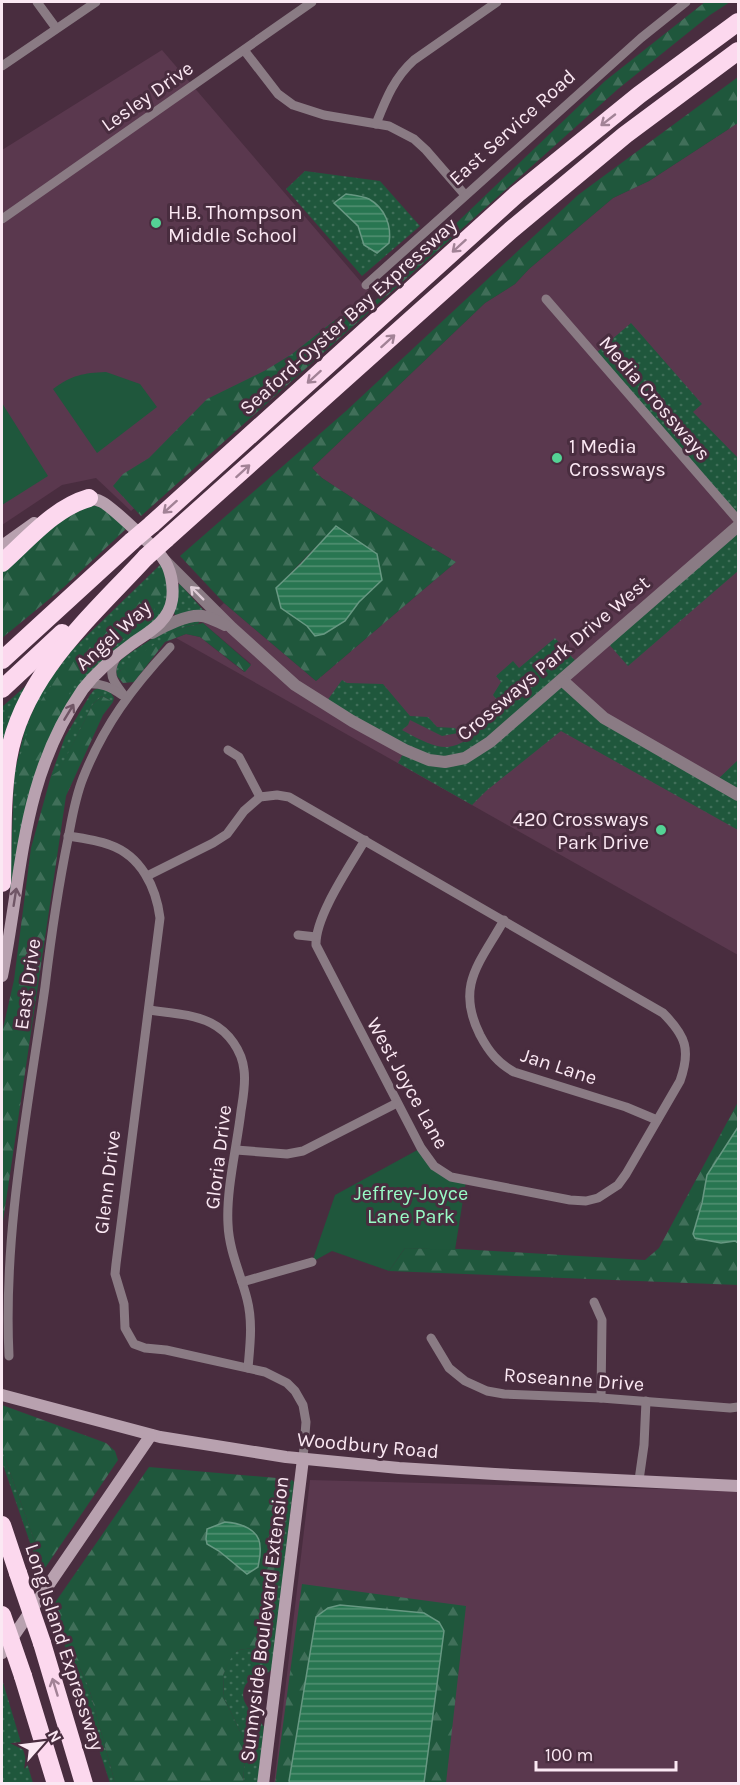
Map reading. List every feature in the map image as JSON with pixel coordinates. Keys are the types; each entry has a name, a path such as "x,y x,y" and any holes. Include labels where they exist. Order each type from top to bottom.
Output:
{"highway":[{"path":"639,95 738,12"},
{"name":"Seaford-Oyster Bay Expressway","path":"2,660 517,194 639,95 738,22"},
{"path":"2,883 4,787 8,757 23,710 43,672 60,650 154,558 166,539 511,230 625,135 738,51"},
{"path":"625,135 738,58"},
{"path":"2,563 61,511 74,502 89,498"},
{"path":"2,644 132,541"},
{"path":"2,689 154,558"},
{"name":"Long Island Expressway","path":"2,1525 42,1643 84,1784"},
{"path":"2,1615 23,1676 53,1778"}],"main road":[{"name":"Angel Way","path":"2,976 30,808 47,754 59,728 87,684 99,670 163,620 172,604 172,579 115,512 102,502 89,498"},
{"path":"2,546 55,509 73,500 89,498"},
{"name":"Woodbury Road","path":"2,1395 151,1435 253,1453 399,1468 738,1486"},
{"path":"2,1653 151,1435"},
{"name":"Sunnyside Boulevard Extension","path":"263,1784 303,1459"}],"street":[{"path":"37,2 56,28"},
{"path":"2,66 96,2"},
{"name":"Lesley Drive","path":"2,219 312,2"},
{"path":"376,124 388,94 404,69 498,2"},
{"name":"East Service Road","path":"366,285 641,38 686,2"},
{"path":"244,50 278,94 293,105 324,116 376,124 400,131 414,139 426,150 465,195"},
{"name":"Media Crossways","path":"546,299 738,520"},
{"name":"Crossways Park Drive West","path":"154,558 295,685 324,705 405,750 429,760 453,761 475,753 490,742 738,526"},
{"name":"Crossways Park Drive West","path":"133,643 166,626 195,616 210,618 232,628"},
{"name":"East Drive","path":"9,1356 7,1313 13,1214 59,884 72,809 82,779 110,721 126,698 170,646"},
{"path":"118,656 111,668 112,677 126,698"},
{"path":"562,680 604,718 738,795"},
{"path":"87,684 98,683 107,686 126,698"},
{"path":"147,876 227,834 244,811 260,797 239,756 228,750"},
{"name":"West Joyce Lane","path":"260,797 277,795 289,797 649,1004 663,1013 683,1037 686,1045 686,1065 680,1081 626,1174 618,1185 598,1198 570,1200 466,1181 443,1173 427,1158 326,966 316,945 316,937"},
{"name":"Glenn Drive","path":"68,836 109,844 132,858 151,883 160,918 116,1264 116,1274 124,1304 125,1328 134,1344 145,1348 166,1350 248,1368 277,1376 287,1383 303,1405 306,1422 303,1459"},
{"path":"298,935 316,937 329,904 365,840"},
{"name":"Jan Lane","path":"504,920 476,968 469,992 469,1007 473,1020 494,1057 501,1065 514,1072 626,1107 657,1120"},
{"name":"Gloria Drive","path":"149,1010 193,1017 212,1024 226,1033 242,1058 245,1079 228,1224 231,1246 247,1300 251,1323 248,1368"},
{"path":"236,1149 287,1154 303,1151 397,1103"},
{"path":"242,1282 312,1262"},
{"path":"594,1302 602,1320 601,1398"},
{"name":"Roseanne Drive","path":"431,1338 449,1368 465,1381 476,1387 504,1394 738,1407"},
{"path":"639,1480 644,1445 646,1401"}],"shaded area":[{"name":"H.B. Thompson Middle School","path":"162,50 373,296 131,511 96,478 62,485 2,525 2,150"},
{"path":"738,123 738,955 176,638 186,634 200,637 244,672 251,664 203,623 224,603 316,681 456,562 322,478 312,468 485,303 515,284 529,269 613,198 649,181"},
{"path":"346,194 369,199 383,212 390,237 389,243 377,253 364,245 358,226 334,203"},
{"path":"336,526 377,554 382,580 359,602 345,621 324,634 315,636 307,626 281,608 276,588"},
{"path":"738,1127 738,1243 735,1241 721,1243 695,1238 693,1234 707,1175"},
{"path":"310,1480 738,1491 738,1783 274,1784"},
{"path":"225,1522 248,1528 257,1536 260,1552 258,1567 247,1574 207,1544 207,1529"},
{"path":"340,1605 424,1613 439,1622 444,1631 424,1783 290,1783 289,1781 316,1617 328,1608"}],"green space":[{"path":"705,2 730,2 710,15 618,89 141,516 113,486 123,474 149,458 207,399 266,370 292,354 335,320 375,301 605,81"},
{"path":"738,77 738,123 649,181 613,198 529,269 515,284 485,303 312,468 322,478 456,562 316,681 224,603 180,556 346,411 578,195","holes":["336,526 377,554 382,580 359,602 345,621 315,636 276,588"]},
{"path":"305,171 380,181 420,226 362,276 286,189"},
{"path":"631,323 702,404 693,412 738,458 738,520 596,353"},
{"path":"106,372 140,384 157,407 97,453 53,389 78,376"},
{"path":"2,403 48,476 2,505"},
{"path":"87,504 101,507 127,528 64,587 2,638 2,571 69,509"},
{"path":"738,526 738,571 628,666 606,641"},
{"path":"161,564 169,582 165,610 64,715 10,894 14,775 25,729 42,690 72,650"},
{"path":"158,573 164,577 162,593 151,616 76,679 32,775 15,844 20,757 33,712 71,657"},
{"path":"179,584 204,611 177,617 174,613"},
{"path":"203,618 198,624 178,629 120,671 117,676 116,669 119,663 132,652 170,630"},
{"path":"203,623 251,665 245,672 200,637 186,634 165,642 134,682 123,683 117,676 146,650 178,629"},
{"path":"555,638 579,665 562,680 595,712 715,782 738,760 738,830 561,731 486,791 472,805 398,763 405,750 324,705 342,680 347,683 383,684 410,716 428,717 437,727 455,728 458,733 442,736 410,720 402,730 430,744 449,747 468,739 492,720 490,712 500,704 493,695 501,682 496,676 513,661 519,668"},
{"path":"37,676 2,795 2,707"},
{"path":"99,688 109,690 114,698 113,702 102,696 93,704 59,772 51,776 65,737 90,695"},
{"path":"102,696 113,702 103,715 66,796 2,1228 2,1033 14,980 31,848 51,776 59,771 93,704"},
{"path":"738,1102 738,1127 707,1175 695,1238 721,1243 735,1241 738,1243 738,1285 389,1271 405,1248 645,1260 659,1248"},
{"name":"Jeffrey-Joyce Lane Park","path":"421,1148 427,1158 466,1181 455,1250 405,1248 389,1271 332,1251 312,1262 335,1195"},
{"path":"2,1405 106,1443 115,1451 118,1460 41,1574 35,1557 36,1545 2,1450"},
{"path":"2,1450 36,1545 35,1557 2,1462"},
{"path":"149,1467 288,1479 266,1633 260,1647 239,1650 233,1654 223,1675 224,1698 246,1744 243,1783 115,1783 89,1688 52,1607"},
{"path":"287,1481 294,1482 272,1669 251,1679 243,1692 245,1703 264,1727 258,1783 243,1783 246,1744 224,1698 223,1675 232,1654 239,1650 260,1647 266,1633"},
{"path":"302,1584 466,1606 446,1783 424,1783 444,1631 439,1622 316,1617 290,1783 275,1784"},
{"path":"52,1607 89,1688 115,1783 110,1783"},
{"path":"2,1679 33,1783 2,1783"}],"place":[{"name":"H.B. Thompson Middle School","path":"156,223"},
{"name":"1 Media Crossways","path":"557,458"},
{"name":"420 Crossways Park Drive","path":"661,830"}]}
